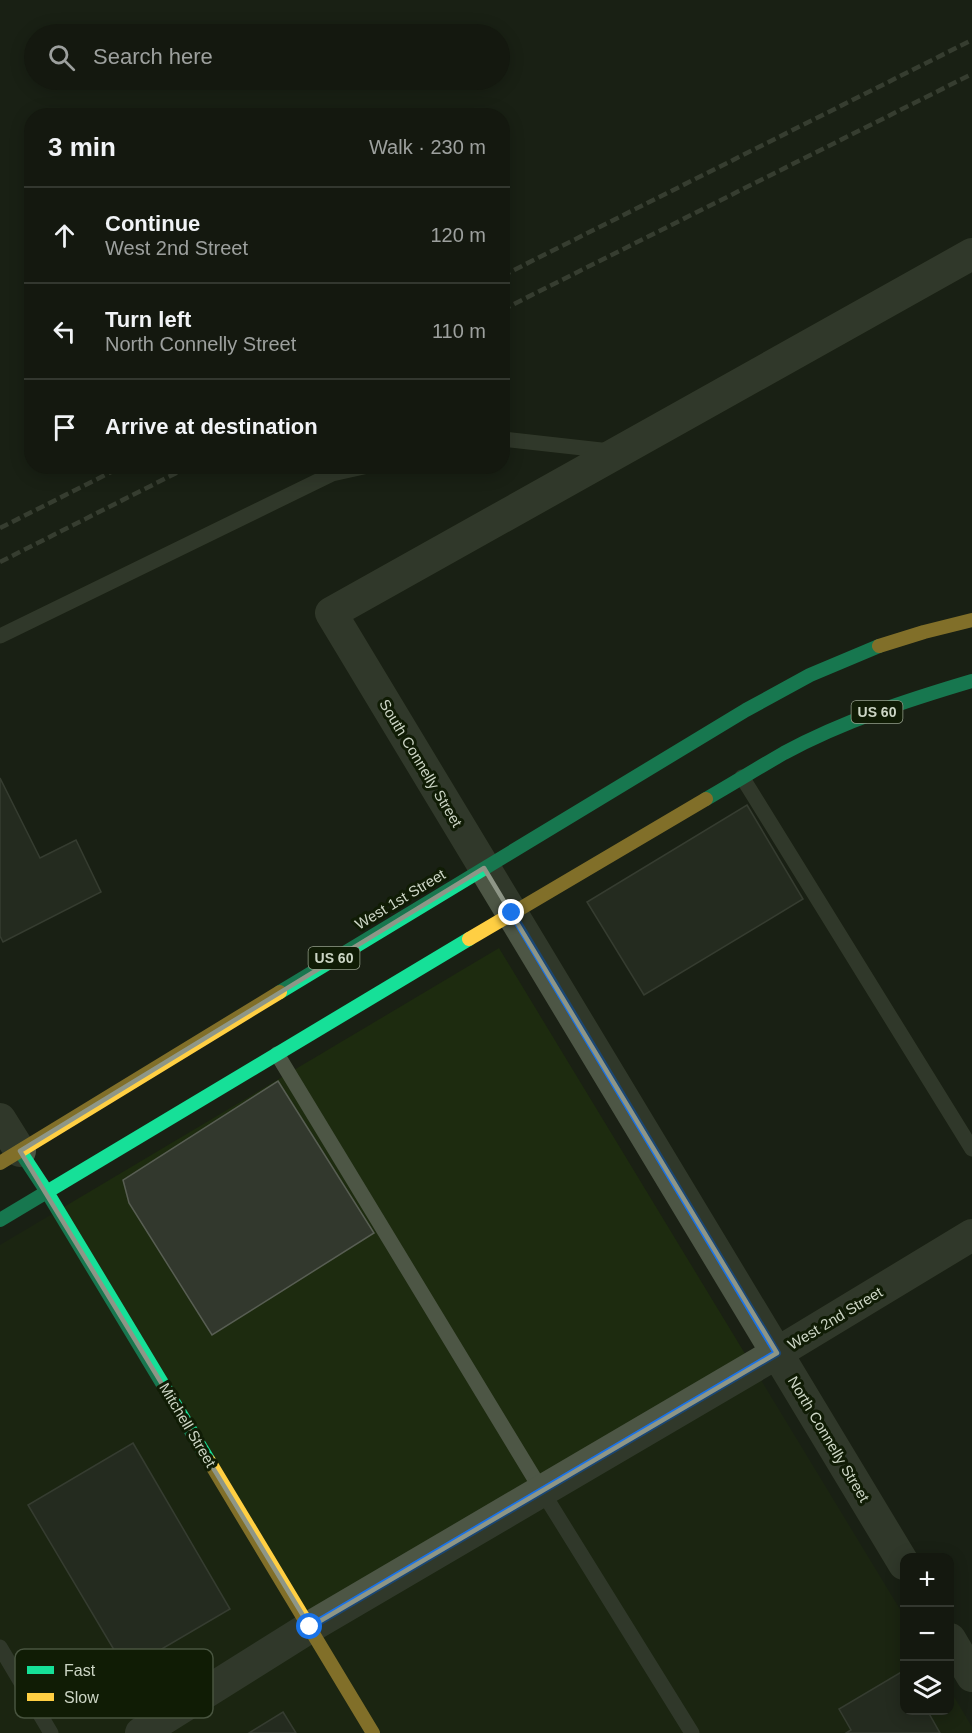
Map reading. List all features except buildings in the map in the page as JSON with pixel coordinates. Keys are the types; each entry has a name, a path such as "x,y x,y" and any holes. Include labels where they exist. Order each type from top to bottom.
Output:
{"main road":[{"name":"West 1st Street","path":"10,1157 677,750 788,686 849,658 894,641 972,620"},
{"name":"US 60","path":"0,1220 512,913 786,752 849,723 905,701 972,681"},
{"name":"Mitchell Street","path":"10,1157 47,1192 373,1733"}],"street":[{"path":"616,452 972,254"},
{"name":"South Connelly Street","path":"512,913 331,613 616,452"},
{"name":"North Connelly Street","path":"512,913 900,1557"},
{"name":"Mitchell Street","path":"0,1119 10,1157"},
{"name":"West 2nd Street","path":"213,1688 310,1627 777,1353 972,1235"},
{"path":"954,1646 972,1676"},
{"name":"West 2nd Street","path":"141,1733 165,1718"}],"lane":[{"path":"510,440 616,452"},
{"path":"0,636 332,474"},
{"path":"742,777 972,1149"},
{"path":"277,1054 692,1733"},
{"path":"0,1647 15,1672"},
{"path":"42,1718 51,1733"}],"highlighted area":[{"path":"484,868 777,1353 310,1627 20,1151"}],"shaded area":[{"path":"499,948 900,1609 900,1715 954,1715 954,1697 972,1727 972,1733 0,1733 0,1245"}],"railway":[{"path":"510,272 972,40"},
{"path":"510,306 972,74"},
{"path":"0,528 107,474"},
{"path":"0,562 174,474"}],"traffic: fast":[{"path":"280,992 746,710 810,675 879,646"},
{"path":"706,799 806,741 900,704 972,681"},
{"path":"0,1220 469,939"},
{"path":"20,1151 209,1461"}],"traffic: slow":[{"path":"879,646 972,620"},
{"path":"469,939 706,799"},
{"path":"0,1163 280,992"},
{"path":"209,1461 373,1733"}],"route":[{"path":"310,1627 777,1353 512,913"}]}
